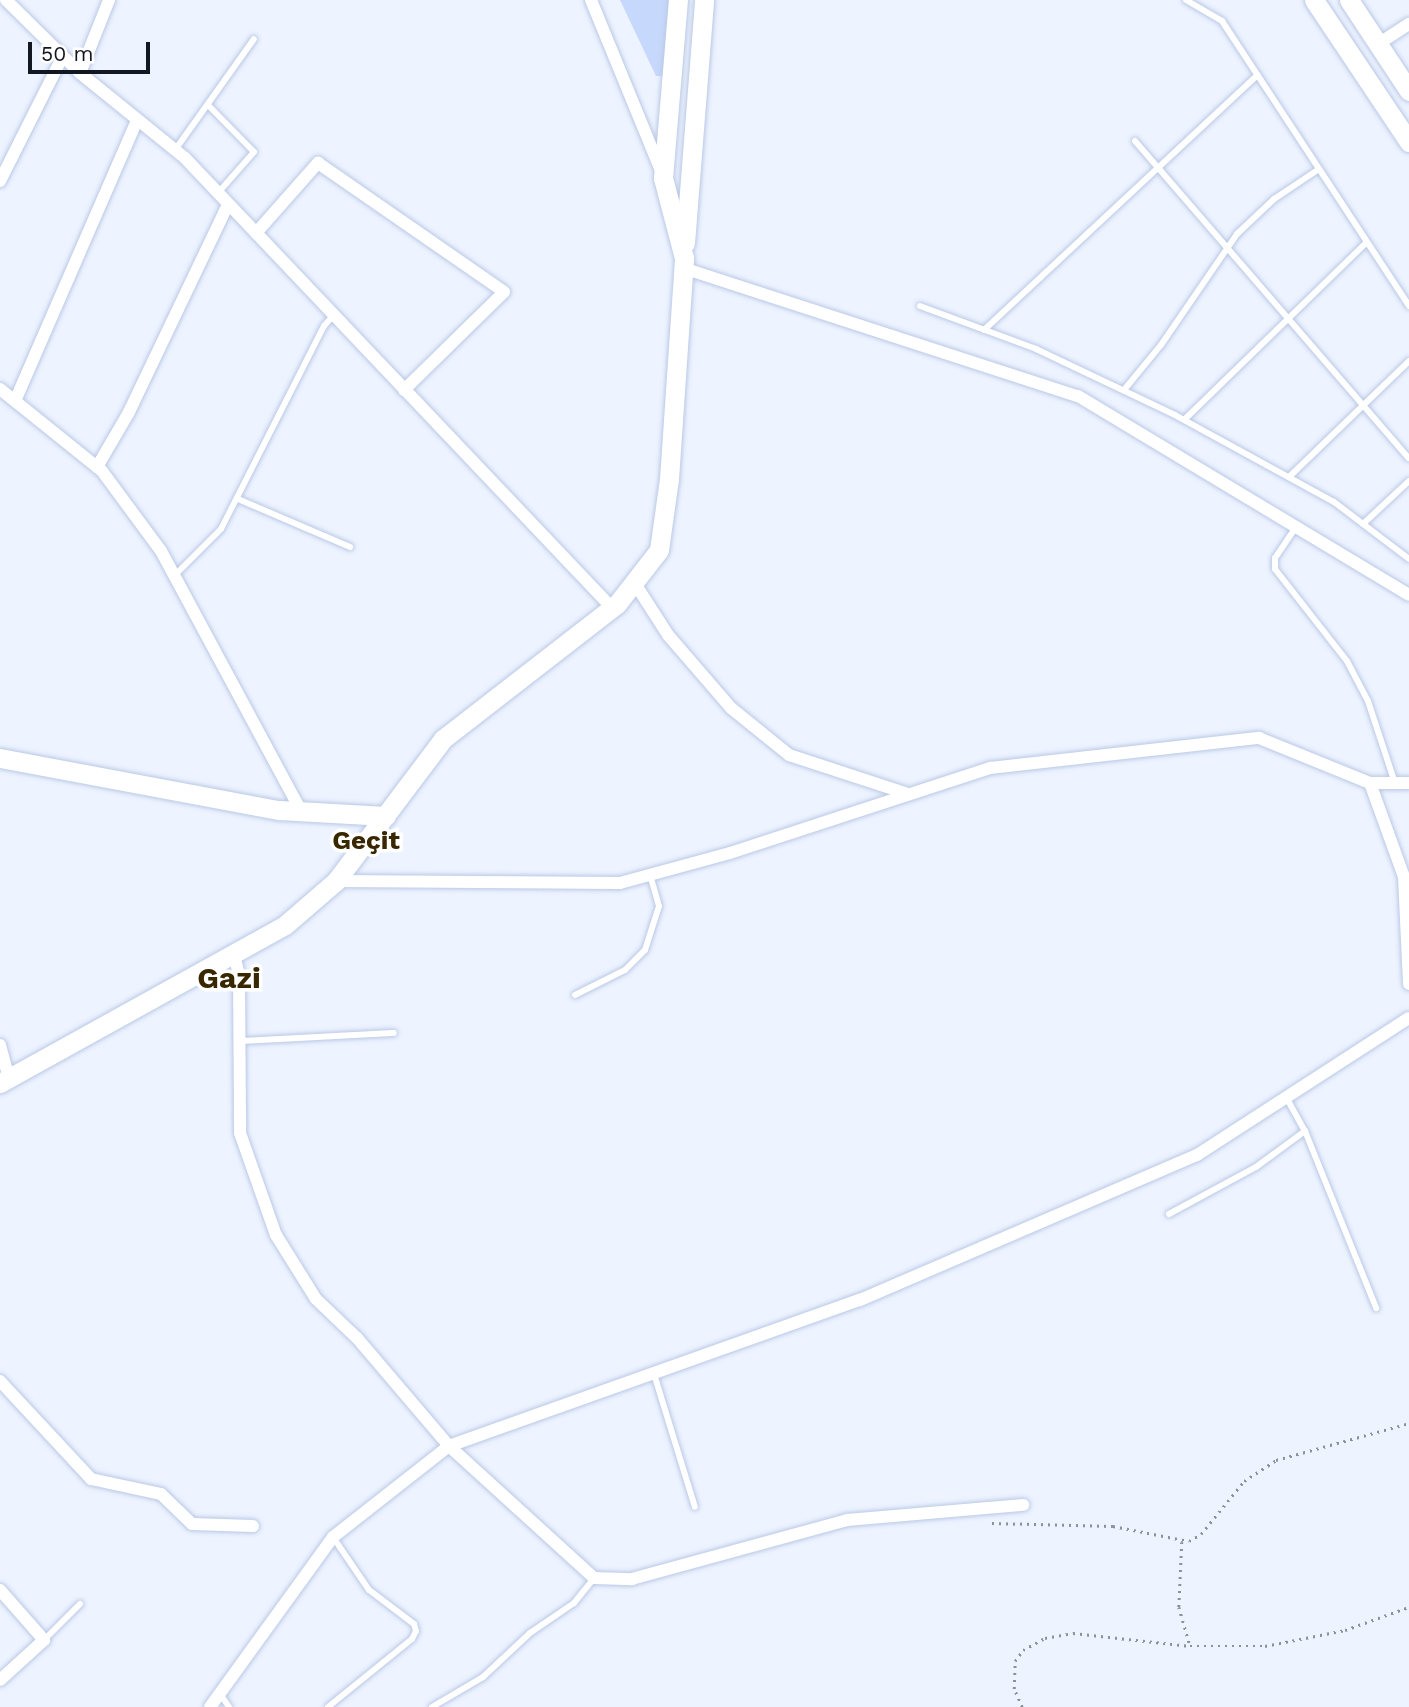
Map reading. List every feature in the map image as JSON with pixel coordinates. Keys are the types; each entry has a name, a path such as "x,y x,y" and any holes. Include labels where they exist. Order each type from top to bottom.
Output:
{"street":[{"path":"6,0 80,73 175,150 218,193 612,608"},
{"path":"80,73 109,0"},
{"path":"591,0 663,178 683,263"},
{"path":"663,178 678,0"},
{"path":"0,1045 4,1080 285,925 336,881 443,739 612,608 659,550 669,479 704,0"},
{"path":"1314,0 1409,142"},
{"path":"1349,0 1409,91"},
{"path":"1378,44 1409,24"},
{"path":"0,181 62,56"},
{"path":"15,401 137,120"},
{"path":"256,233 318,163 503,292 404,390"},
{"path":"97,467 129,412 228,204"},
{"path":"683,263 1078,396 1297,525 1409,595"},
{"path":"0,388 97,467 174,576 301,811"},
{"path":"634,582 668,635 731,708 789,755 908,794"},
{"path":"336,881 620,883 990,768 1259,738 1370,783 1409,783"},
{"path":"0,758 301,811 386,816"},
{"path":"1370,783 1404,877 1409,984"},
{"path":"233,955 239,975 240,1133 276,1235 316,1299 357,1338 449,1446 594,1578 632,1579 847,1520 1023,1505"},
{"path":"210,1707 333,1537 449,1446 860,1300 1197,1156 1409,1018"},
{"path":"0,1381 91,1479 161,1494 192,1524 253,1526"},
{"path":"0,1590 44,1640 0,1680"}],"lane":[{"path":"1186,0 1222,21 1409,306"},
{"path":"175,150 209,106 254,39"},
{"path":"984,330 1257,75"},
{"path":"209,106 254,152 218,193"},
{"path":"1135,141 1409,458"},
{"path":"1124,390 1161,345 1226,247 1273,200 1319,169"},
{"path":"1184,420 1367,242"},
{"path":"920,306 984,330 1124,390 1184,420 1289,477 1363,524 1409,559"},
{"path":"174,576 221,529 324,326 333,316"},
{"path":"1289,477 1409,361"},
{"path":"1363,524 1409,481"},
{"path":"238,499 350,547"},
{"path":"1297,525 1275,558 1275,569 1347,661 1368,701 1395,784"},
{"path":"575,995 625,970 645,950 659,906 650,875"},
{"path":"240,1041 394,1033"},
{"path":"1286,1097 1306,1131 1376,1308"},
{"path":"1169,1214 1229,1183 1306,1131"},
{"path":"654,1374 695,1507"},
{"path":"328,1707 412,1639 416,1631 414,1624 369,1590 333,1537"},
{"path":"432,1707 483,1677 530,1633 574,1603 594,1578"},
{"path":"44,1640 80,1604"},
{"path":"220,1694 229,1707"}],"path":[{"path":"978,1509 988,1521 1006,1525 1114,1527 1161,1533 1182,1542 1195,1539 1232,1493 1276,1460 1409,1423"},
{"path":"1182,1542 1179,1607 1190,1646"},
{"path":"1022,1707 1014,1689 1015,1661 1028,1646 1045,1638 1073,1633 1190,1646 1238,1648 1293,1642 1345,1630 1409,1607"}],"shaded area":[{"path":"620,0 670,0 666,76 656,76"}],"district":[{"name":"Geçit","path":"366,841"},
{"name":"Gazi","path":"229,978"}]}
